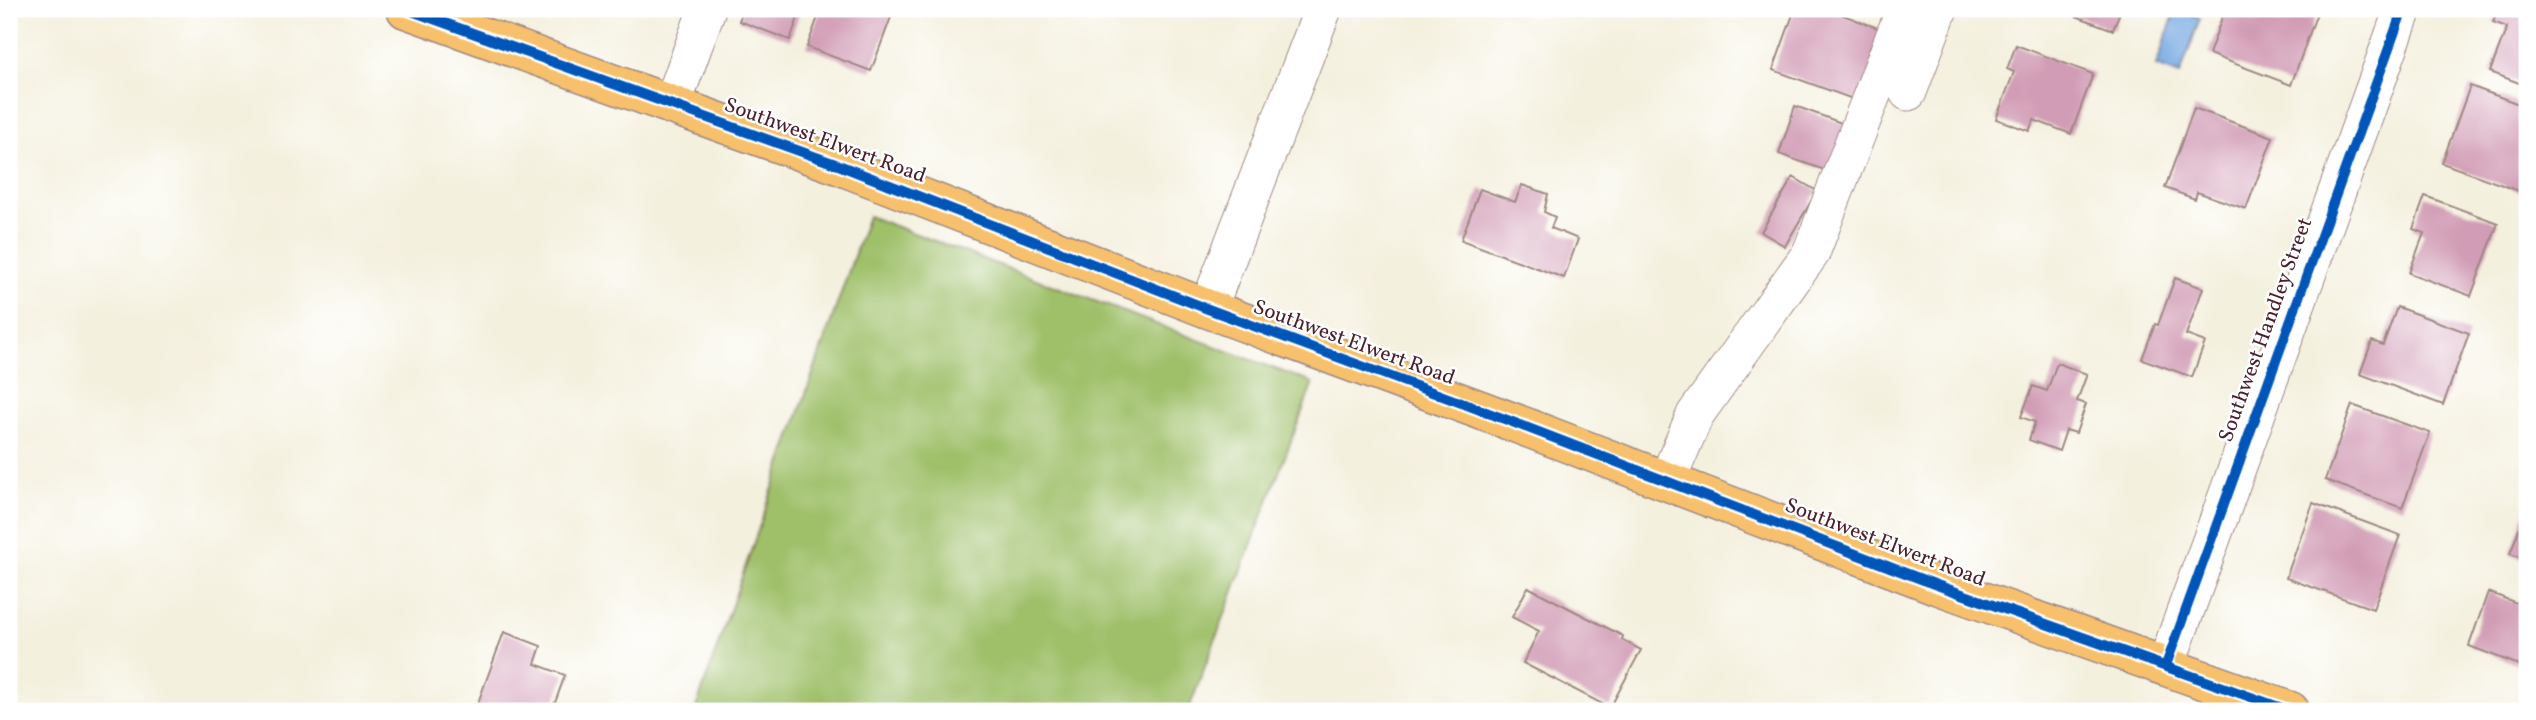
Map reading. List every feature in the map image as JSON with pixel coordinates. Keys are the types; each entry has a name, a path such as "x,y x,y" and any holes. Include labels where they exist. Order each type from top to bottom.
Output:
{"main road":[{"name":"Southwest Elwert Road","path":"406,9 849,169 1208,309 1934,584 2290,711"}],"street":[{"path":"671,105 707,9"},
{"path":"1208,309 1323,9"},
{"path":"1667,481 1695,415 1811,253 1905,9"},
{"path":"1908,92 1939,9"},
{"name":"Southwest Handley Street","path":"2166,665 2403,9"}],"green space":[{"path":"868,216 1313,383 1188,711 695,711"}],"water":[{"path":"2176,9 2200,18 2180,75 2156,66"}],"building":[{"path":"743,9 801,9 790,40 739,21"},
{"path":"821,9 894,9 871,71 807,47"},
{"path":"1795,9 1827,9 1886,31 1861,102 1773,70"},
{"path":"2057,9 2121,9 2113,30"},
{"path":"2225,9 2318,10 2291,85 2209,54"},
{"path":"2498,9 2527,9 2527,86 2490,72 2507,27 2493,22"},
{"path":"2016,45 2093,74 2071,134 2034,120 2029,131 1996,119 2014,72 2007,69"},
{"path":"2470,86 2527,107 2527,183 2524,193 2442,163"},
{"path":"1795,106 1850,126 1833,173 1779,154"},
{"path":"2194,108 2273,137 2246,209 2197,192 2195,199 2165,188"},
{"path":"1793,177 1817,191 1785,246 1761,232"},
{"path":"1522,185 1548,194 1544,212 1555,217 1551,228 1578,239 1564,278 1461,240 1480,189 1515,202"},
{"path":"2425,196 2498,223 2471,296 2409,273 2424,233 2413,229"},
{"path":"2175,278 2203,288 2186,335 2205,342 2192,377 2142,359"},
{"path":"2397,307 2469,333 2443,405 2360,374 2372,341 2383,345"},
{"path":"2057,363 2087,374 2077,401 2086,404 2076,433 2066,430 2059,451 2029,440 2035,422 2021,417 2033,386 2047,391"},
{"path":"2352,405 2430,433 2402,508 2325,480"},
{"path":"2313,503 2400,535 2373,609 2286,578"},
{"path":"2527,507 2527,560 2510,554"},
{"path":"1528,587 1623,636 1622,640 1641,650 1610,708 1523,663 1539,631 1512,617"},
{"path":"2488,592 2527,607 2527,668 2469,646"},
{"path":"504,632 541,646 535,664 565,675 552,711 475,711"}],"cycle path":[{"path":"406,9 841,166 1208,309 1502,418 1934,584 2290,711"},
{"path":"2166,665 2403,9"}]}
